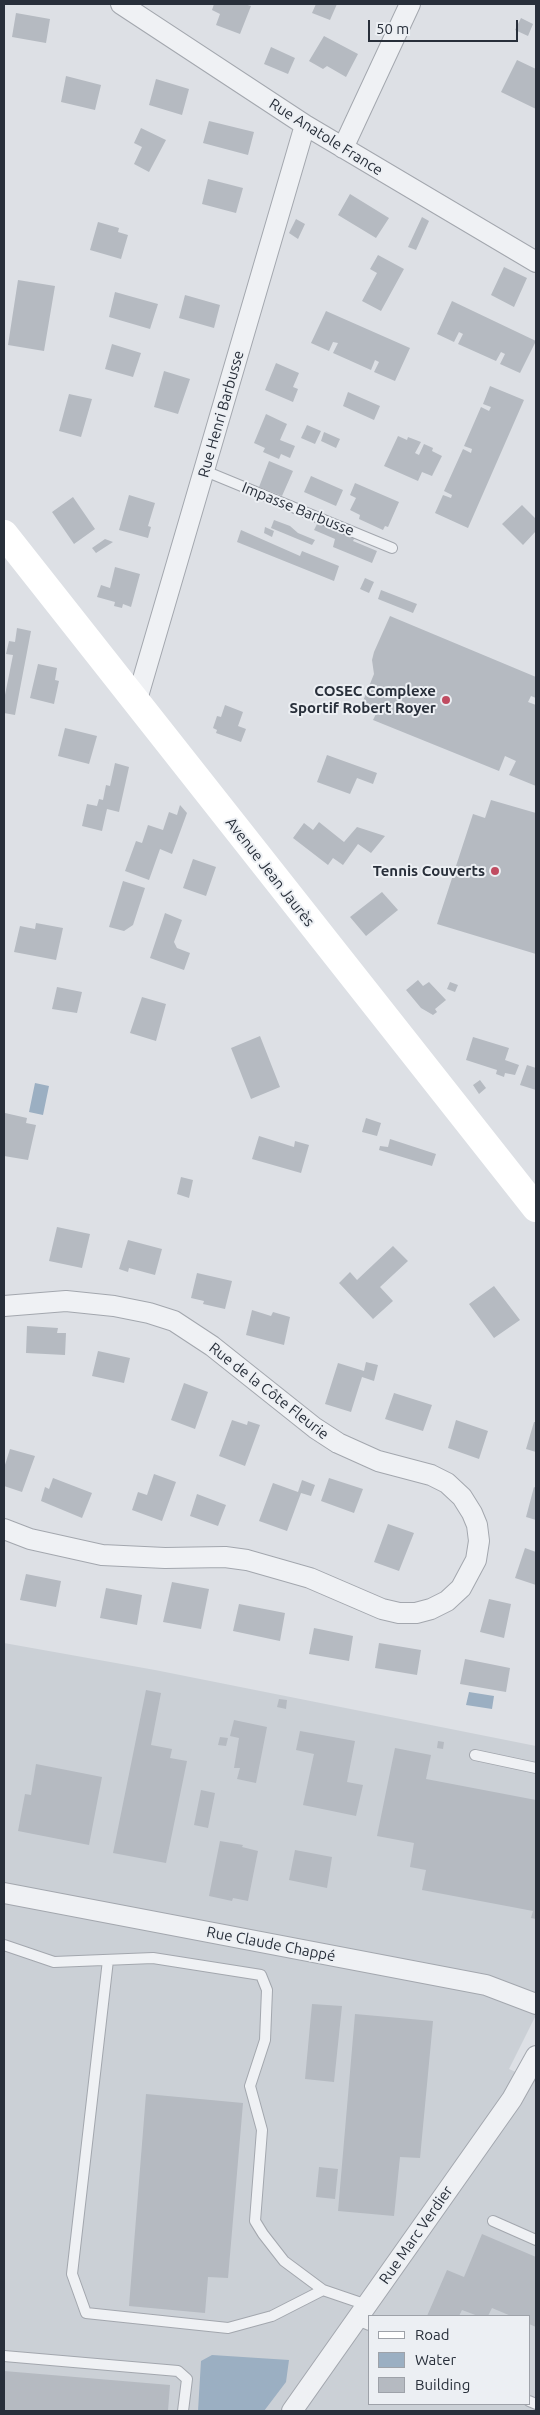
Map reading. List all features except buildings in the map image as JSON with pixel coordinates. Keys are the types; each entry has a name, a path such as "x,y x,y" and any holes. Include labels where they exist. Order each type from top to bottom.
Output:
{"main road":[{"name":"Avenue Jean Jaurès","path":"4,534 536,1208"}],"street":[{"name":"Rue Anatole France","path":"121,4 305,125 536,262"},
{"path":"343,148 410,4"},
{"name":"Rue Henri Barbusse","path":"136,703 305,125"},
{"name":"Rue de la Côte Fleurie","path":"4,1306 66,1301 114,1306 174,1321 212,1346 315,1428 338,1443 371,1458 431,1475 447,1483 462,1496 472,1513 477,1525 479,1541 476,1560 461,1588 447,1600 430,1609 416,1613 399,1613 382,1609 310,1578 247,1560 225,1557 165,1558 102,1555 30,1539 4,1528"},
{"name":"Rue Claude Chappé","path":"4,1893 486,1985 536,2004"},
{"name":"Rue Marc Verdier","path":"292,2411 364,2317 534,2066"}],"lane":[{"name":"Impasse Barbusse","path":"205,471 392,548"},
{"path":"475,1755 536,1768"},
{"path":"4,1945 54,1962 153,1958 261,1975 267,1990 265,2040 250,2086 262,2130 255,2221 262,2234 284,2261 364,2317"},
{"path":"108,1960 72,2274 86,2313 228,2328 272,2316 323,2290"},
{"path":"493,2221 536,2240"},
{"path":"4,2356 178,2371 187,2379 183,2411"}],"shaded area":[{"path":"4,1643 155,1670 536,1746 536,2015 509,2069 536,2081 536,2411 4,2411"}],"water":[{"path":"35,1083 49,1086 43,1115 29,1112"},
{"path":"469,1692 494,1696 492,1709 466,1705"},
{"path":"212,2355 289,2360 286,2382 264,2411 198,2411 201,2361"}],"place":[{"name":"COSEC Complexe Sportif Robert Royer","path":"446,700"},
{"name":"Tennis Couverts","path":"495,871"}]}
